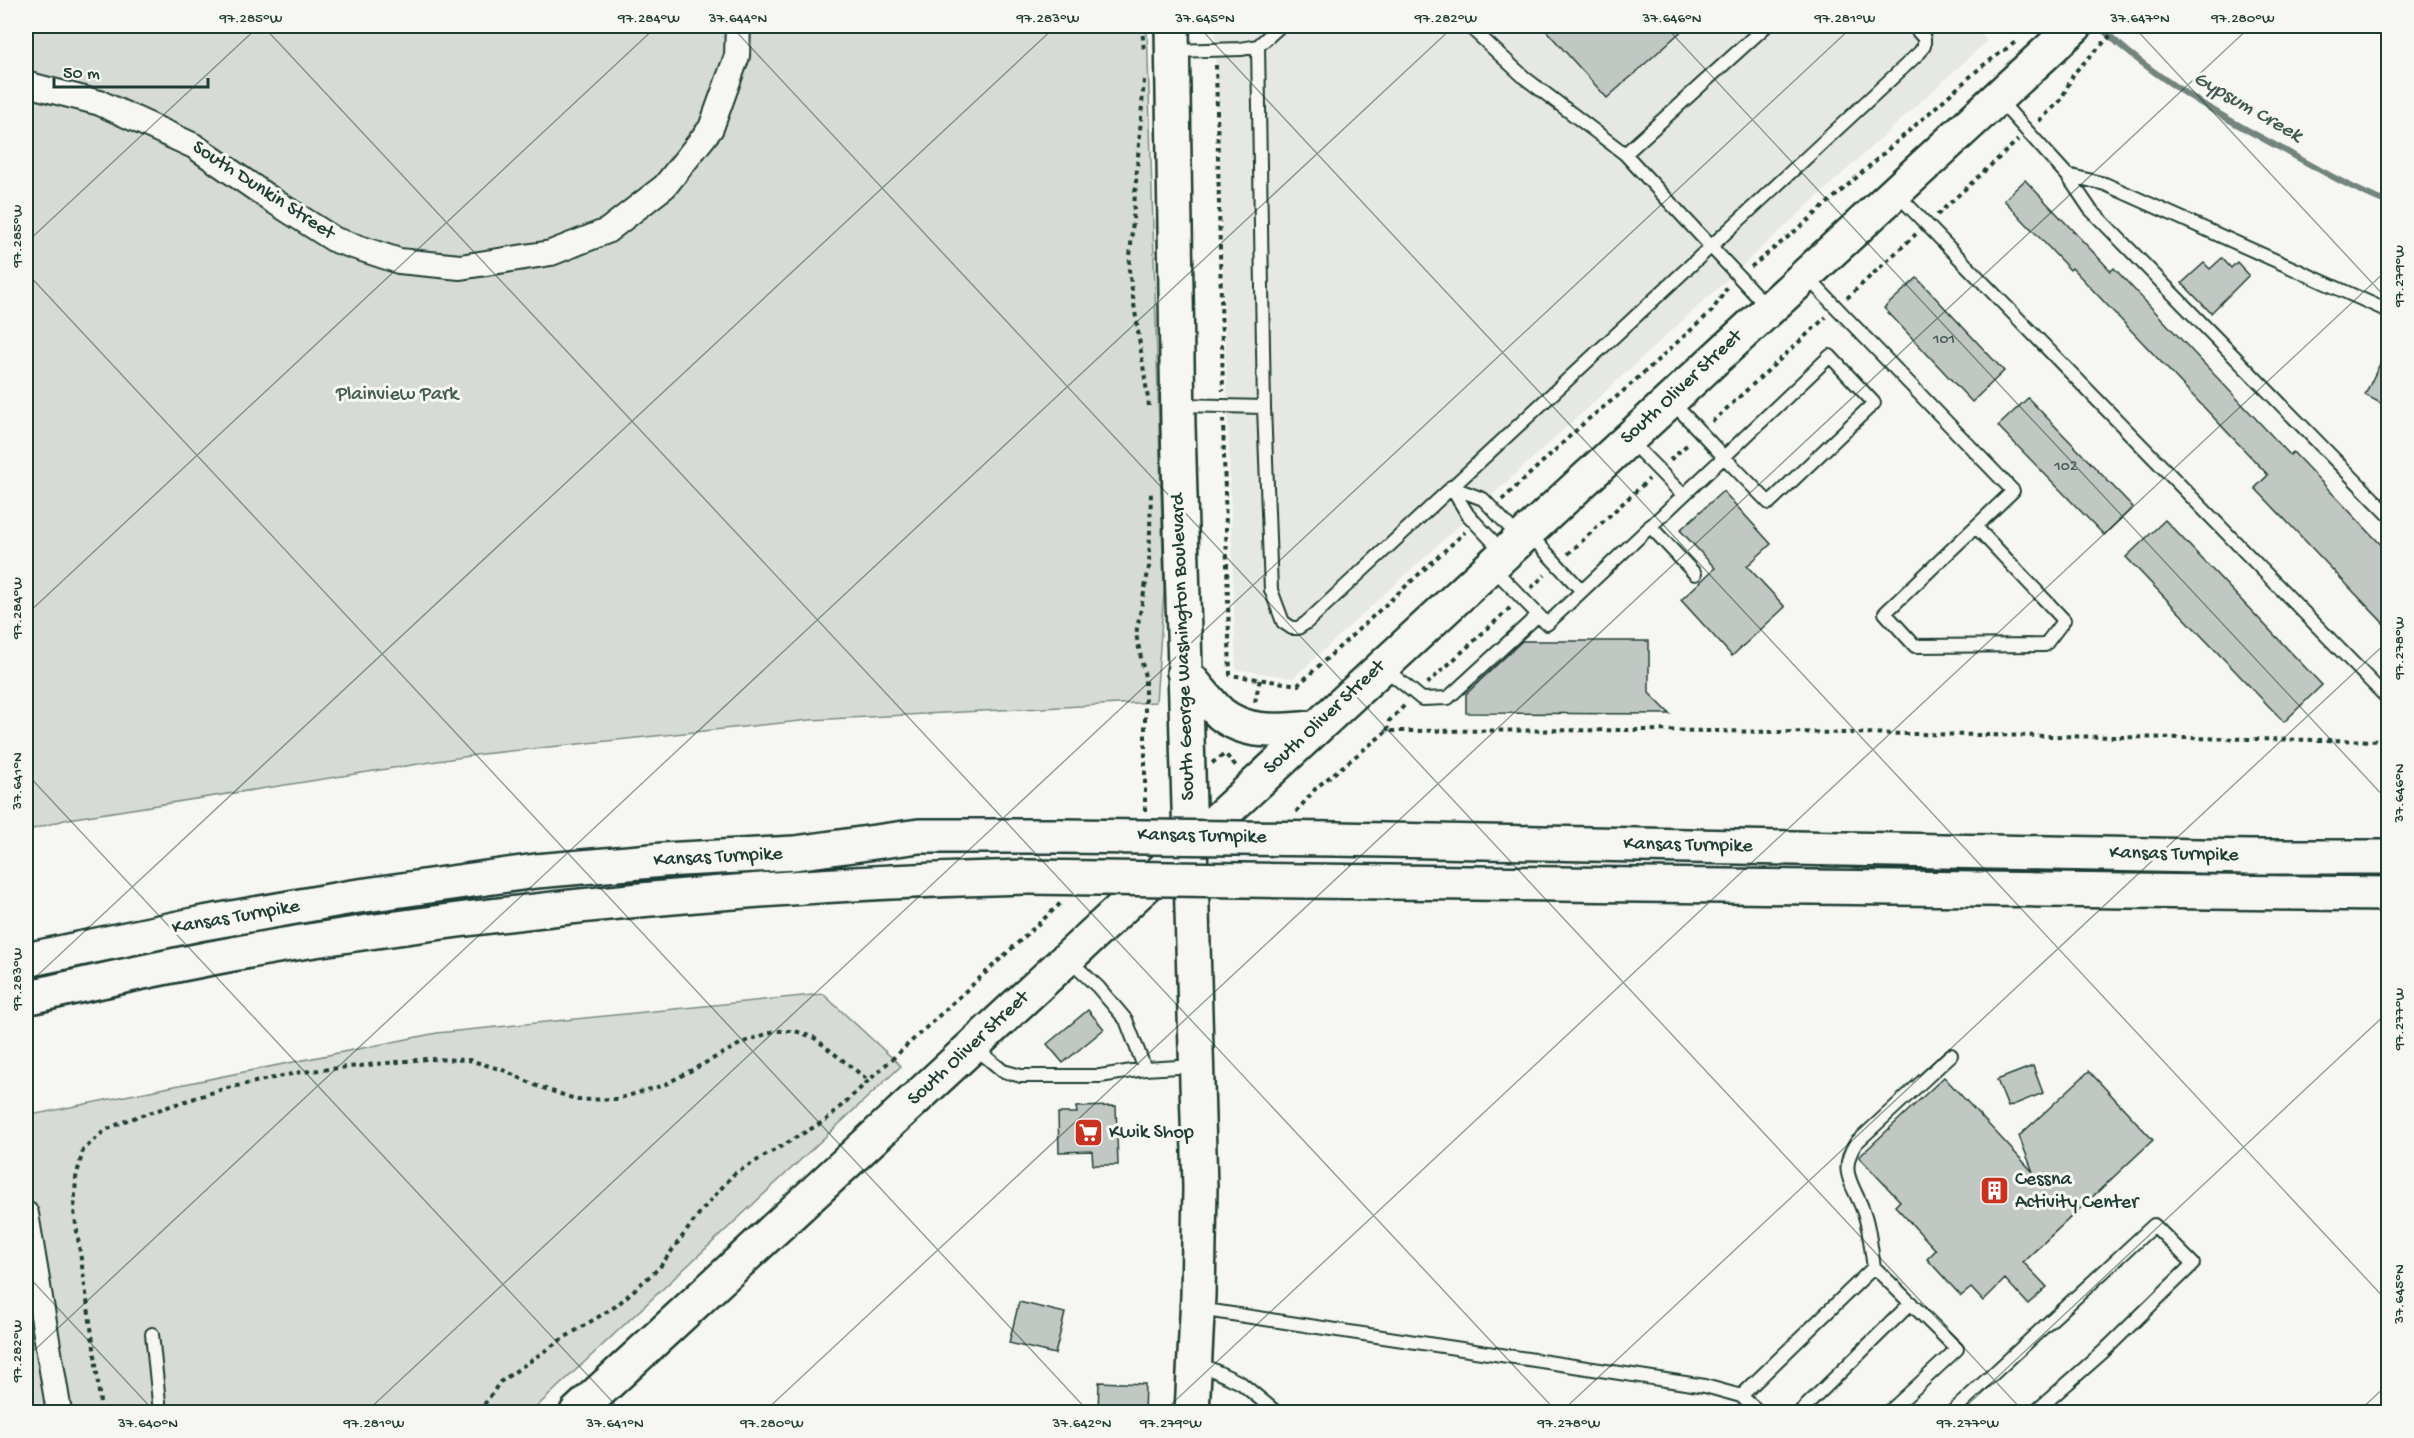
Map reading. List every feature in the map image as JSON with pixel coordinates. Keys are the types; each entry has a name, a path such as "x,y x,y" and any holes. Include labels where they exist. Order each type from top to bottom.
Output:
{"main road":[{"name":"South Oliver Street","path":"577,1413 2066,34"},
{"name":"South George Washington Boulevard","path":"1163,44 1164,408 1184,672 1198,1066 1200,1187 1192,1413"},
{"path":"1184,672 1221,714 1247,728 1264,731 1315,728"},
{"name":"Kansas Turnpike","path":"26,960 209,922 352,897 536,871 663,860 795,853 919,836 1336,839 2388,857"},
{"name":"Kansas Turnpike","path":"26,998 143,971 301,942 504,913 651,898 887,882 1028,877 2388,894"}],"street":[{"name":"South Dunkin Street","path":"26,84 100,103 194,146 335,240 399,261 460,267 551,253 607,231 665,186 711,128 737,56 738,26"},
{"path":"26,1214 59,1413"}],"lane":[{"path":"1163,44 1215,50 1258,46 1280,26"},
{"path":"1469,26 1525,78 1625,154 1769,308"},
{"path":"1625,154 1766,26"},
{"path":"1258,46 1264,407 1271,590 1283,622 1292,628 1298,628 1920,52 1924,46 1924,38 1913,26"},
{"path":"1997,98 2067,175 2090,208 2388,514"},
{"path":"2067,175 2104,184 2388,311"},
{"path":"1895,192 2388,699"},
{"path":"1805,275 2013,491 1885,613 1915,646 2045,645 2064,620 1976,527"},
{"path":"1451,487 1483,499 1492,508 1511,547 1522,596 1547,624 1724,457 1830,356 1874,403 1769,503 1724,457 1670,400"},
{"path":"1164,408 1264,407"},
{"path":"1628,439 1683,495"},
{"path":"1451,487 1468,515 1476,522 1511,547 1557,564 1582,591"},
{"path":"1650,526 1695,574"},
{"path":"1382,666 1422,699 1448,698 1538,615"},
{"path":"1067,958 1098,987 1126,1020 1145,1069"},
{"path":"973,1046 1003,1071 1021,1076 1100,1076 1145,1069 1198,1066"},
{"path":"1889,1413 1957,1349 1874,1267 1865,1217 1848,1175 1847,1157 1856,1143 1951,1055"},
{"path":"1952,1413 2154,1225 2193,1264 2103,1352 2036,1413"},
{"path":"1741,1396 1874,1267"},
{"path":"1800,1413 1911,1303"},
{"path":"1197,1309 1706,1386 1741,1396 1759,1413"},
{"path":"152,1334 160,1413"},
{"path":"1195,1362 1241,1383 1276,1413"}],"path":[{"path":"1142,26 1163,44"},
{"path":"1387,731 1389,721 1416,694 2061,100 2074,73 2120,26"},
{"path":"1492,508 1586,421 1620,394 1712,311 1726,288 1804,224 1981,67 2019,39"},
{"path":"1215,50 1230,675 1298,684 1476,522"},
{"path":"1144,79 1129,270 1164,408"},
{"path":"1151,489 1149,567 1137,634 1145,677 1144,811 1153,816"},
{"path":"1293,815 1317,787 1387,731 1645,730 2388,741"},
{"path":"1215,761 1225,754 1229,759"},
{"path":"479,1413 500,1382 559,1341 616,1306 659,1268 702,1210 734,1173 826,1119 1062,903"},
{"path":"101,1413 74,1211 76,1178 83,1150 104,1131 127,1120 223,1089 301,1072 426,1059 469,1060 503,1070 537,1086 578,1100 617,1099 664,1084 744,1042 774,1031 795,1031 813,1037 868,1080"},
{"path":"26,1400 34,1413"}],"shaded area":[{"path":"1215,26 1975,26 1987,41 1293,678 1236,669"}],"green space":[{"name":"Plainview Park","path":"26,26 1147,26 1164,591 1156,702 810,720 482,754 68,819 26,831"},
{"path":"823,994 901,1066 531,1412 26,1412 26,1116 437,1033"}],"building":[{"path":"1542,26 1687,26 1607,98"},
{"path":"2025,180 2111,271 2114,268 2290,455 2293,452 2388,552 2388,628 2255,488 2268,475 2072,268 2070,270 2004,200"},
{"path":"2222,258 2231,268 2237,262 2249,275 2211,313 2182,283 2204,263 2210,269"},
{"path":"1917,278 2004,371 1972,402 1884,308"},
{"path":"2388,347 2388,407 2365,395"},
{"path":"2028,398 2133,507 2104,535 1998,426"},
{"path":"1723,491 1771,544 1747,566 1785,607 1732,656 1681,600 1715,568 1680,530"},
{"path":"2165,520 2322,685 2284,722 2126,557"},
{"path":"1522,641 1649,641 1649,693 1670,714 1466,713 1466,694"},
{"path":"1088,1010 1104,1029 1063,1063 1047,1044"},
{"path":"2033,1066 2043,1093 2008,1107 1997,1080"},
{"name":"Cessna Activity Center","path":"2089,1071 2153,1140 2023,1262 2047,1287 2028,1304 2005,1279 1983,1301 1971,1288 1961,1296 1927,1259 1936,1250 1895,1206 1900,1201 1859,1157 1944,1077 2033,1172 2019,1136"},
{"path":"1116,1106 1118,1165 1093,1165 1092,1151 1059,1152 1058,1113 1077,1113 1076,1107"},
{"path":"1019,1302 1065,1313 1055,1354 1009,1343"},
{"path":"1099,1382 1145,1384 1144,1413 1098,1413"}],"waterway":[{"name":"Gypsum Creek","path":"2099,26 2142,63 2212,110 2337,179 2388,203"}],"place":[{"name":"Kwik Shop","path":"1088,1133"},
{"name":"Cessna Activity Center","path":"1994,1191"}]}
